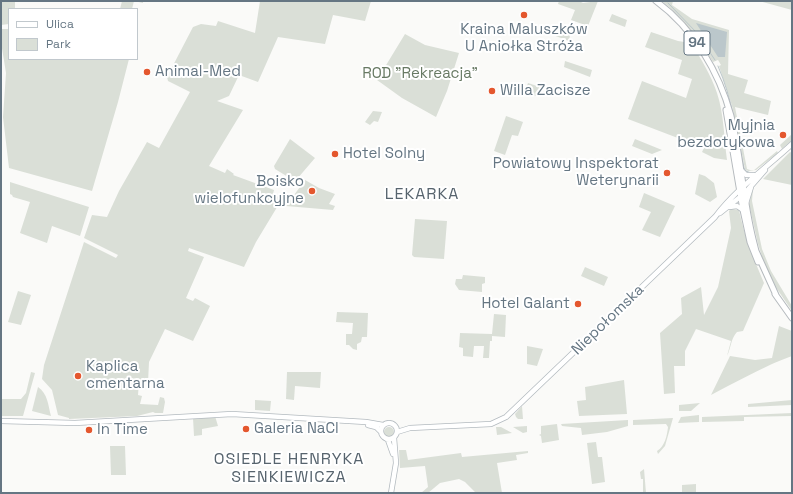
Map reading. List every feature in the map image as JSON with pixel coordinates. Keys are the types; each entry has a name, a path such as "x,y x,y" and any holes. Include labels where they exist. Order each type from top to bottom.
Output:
{"main road":[{"name":"94","path":"656,1 683,25 700,47 715,74 731,118 740,169 741,188"},
{"name":"94","path":"723,95 741,188 743,210 754,254 766,280 792,318"},
{"name":"Niepołomska","path":"715,216 742,195 792,144"},
{"name":"Niepołomska","path":"396,429 414,425 427,427 491,424 499,421 512,412 715,216 741,188 773,162"},
{"path":"740,169 746,176 757,174"},
{"path":"746,205 752,185"},
{"name":"94","path":"742,195 746,205 756,251 776,295"},
{"path":"727,208 737,206 743,210"},
{"path":"1,421 75,423 235,414 373,423 383,425 388,423 396,429 394,438 396,458 391,493"},
{"path":"357,422 376,427 383,437 388,440 393,453 394,470"},
{"path":"380,431 383,425"},
{"path":"388,440 394,438"}],"green space":[{"path":"1,1 15,1 15,8 8,8 8,24 1,25"},
{"path":"122,1 134,1 132,8 120,8"},
{"path":"260,1 371,1 365,21 333,15 325,44 278,37 258,82 239,75 229,96 217,101 243,110 209,166 225,173 227,169 234,174 233,175 274,190 273,194 282,199 256,242 244,267 189,248 188,251 204,257 186,298 193,301 195,298 210,306 193,341 165,329 149,362 148,383 139,382 138,395 142,396 140,404 158,405 160,397 164,398 165,402 163,413 153,412 137,416 69,419 58,415 52,390 42,379 44,365 84,242 116,258 118,255 84,238 92,215 107,217 119,191 147,142 159,148 190,92 168,81 167,77 193,27 201,24 216,26 218,21 255,33"},
{"path":"559,1 579,1 583,3 598,1 588,26 571,20 575,10 558,4"},
{"path":"662,1 673,1 672,5 692,19 729,30 728,74 748,80 744,93 771,101 768,115 735,107 747,169 752,171 745,169 732,106 719,66 721,65 718,60 713,62 690,29 677,14"},
{"path":"759,1 791,1 792,10"},
{"path":"612,14 627,20 625,27 609,21"},
{"path":"1,29 8,29 8,60 129,60 92,191 9,168 3,117 6,73 1,42"},
{"path":"554,30 570,35 569,41 553,35"},
{"path":"651,32 678,41 691,43 706,67 719,101 727,160 714,158 702,152 704,148 628,119 642,81 686,98 692,79 678,74 682,60 645,47"},
{"name":"ROD \"Rekreacja\"","path":"405,34 425,45 459,53 447,91 436,117 402,98 377,80"},
{"path":"565,61 592,70 590,77 564,67"},
{"path":"528,83 540,87 536,96 525,92"},
{"path":"373,111 382,112 378,122 374,121 370,125 365,122"},
{"path":"506,116 523,122 518,136 512,135 505,155 494,151"},
{"path":"792,134 792,140 782,149 780,145"},
{"path":"290,139 315,158 297,179 293,180 275,169 274,166"},
{"path":"635,139 662,150 652,154 632,146"},
{"path":"777,151 778,153 754,170"},
{"path":"790,152 792,153 792,185 763,179"},
{"path":"699,174 705,176 714,183 717,197 710,202 695,194"},
{"name":"Boisko wielofunkcyjne","path":"305,180 319,188 335,194 329,204 335,206 333,210 286,206"},
{"path":"10,182 89,207 80,236 52,226 47,243 20,233 30,202 13,197 10,194"},
{"path":"753,189 752,201 762,249 771,271 792,306 792,311 775,286 764,263 749,204"},
{"path":"644,193 675,206 660,237 642,230 651,212 639,207"},
{"path":"731,209 739,210 746,238 764,283 743,331 735,334 727,356 731,341 696,329 685,351 685,366 674,366 675,393 664,394 660,333 682,314 681,298 701,287 704,315 718,287 731,228 729,211"},
{"path":"415,219 447,221 444,259 414,257 412,255"},
{"path":"585,267 608,277 604,286 581,276"},
{"path":"463,275 485,277 485,283 482,284 482,292 459,290 455,284 456,279 462,279"},
{"path":"18,291 31,295 21,325 8,322"},
{"path":"337,312 368,313 367,337 362,337 361,342 357,344 357,350 353,349 349,345 346,345 346,334 352,334 353,323 336,322"},
{"path":"494,314 506,315 505,337 492,336 492,341 490,341 489,358 483,358 484,346 474,346 473,357 463,356 463,348 459,347 460,333 492,334"},
{"path":"779,326 792,331 792,356 764,368 711,395 730,356 755,360 772,358"},
{"path":"527,346 543,349 537,366 527,364"},
{"path":"31,372 35,373 23,416 1,416 1,399 21,399 26,393"},
{"path":"287,372 321,372 320,388 295,386 294,400 286,399"},
{"path":"624,380 627,414 579,416 577,401 586,400 585,387"},
{"path":"38,387 46,396 51,416 32,411"},
{"path":"255,400 271,401 270,411 255,410"},
{"path":"792,400 792,405 748,407 748,404"},
{"path":"700,403 691,411 679,411 679,405"},
{"path":"522,406 523,419 518,419 515,414"},
{"path":"792,413 792,416 744,417 744,421 702,422 702,417"},
{"path":"699,415 699,422 678,423 681,417"},
{"path":"215,416 218,426 202,429 202,435 194,436 193,418"},
{"path":"673,418 665,446 658,454 657,451 664,444 666,437 668,427 666,424 633,425 633,420"},
{"path":"628,420 628,426 607,432 582,435 581,428 562,426 561,424"},
{"path":"557,424 559,440 542,443 541,436 539,435 541,434 541,426"},
{"path":"527,426 527,432 523,433 513,427"},
{"path":"387,427 391,427 393,428 393,436 387,437 384,434 384,430"},
{"path":"496,427 501,427 512,433 497,435"},
{"path":"596,442 598,457 602,457 605,482 592,484 587,443"},
{"path":"110,446 125,446 126,475 111,475"},
{"path":"399,450 406,450 408,460 461,453 462,457 528,451 528,453 516,455 517,460 497,463 502,493 476,493 465,482 459,479 440,483 428,493 421,493 428,487 425,466 400,468"},
{"path":"644,469 646,493 641,493 643,492 643,479 641,479 640,472"},
{"path":"696,484 696,493 682,493 682,485"}],"shaded area":[{"path":"696,23 727,32 725,57 718,57"}],"waterway":[{"path":"668,3 697,33 715,60"},
{"path":"718,66 731,103 744,168 746,171 751,173"}],"place":[{"name":"Kraina Maluszków U Aniołka Stróża","path":"524,15"},
{"name":"Animal-Med","path":"147,72"},
{"name":"Willa Zacisze","path":"492,91"},
{"name":"Myjnia bezdotykowa","path":"783,135"},
{"name":"Hotel Solny","path":"335,154"},
{"name":"Powiatowy Inspektorat Weterynarii","path":"667,173"},
{"name":"Boisko wielofunkcyjne","path":"312,191"},
{"name":"Hotel Galant","path":"578,304"},
{"name":"Kaplica cmentarna","path":"78,376"},
{"name":"Galeria NaCl","path":"246,429"},
{"name":"In Time","path":"89,430"}],"district":[{"name":"LEKARKA","path":"422,195"},
{"name":"OSIEDLE HENRYKA SIENKIEWICZA","path":"289,469"}]}
